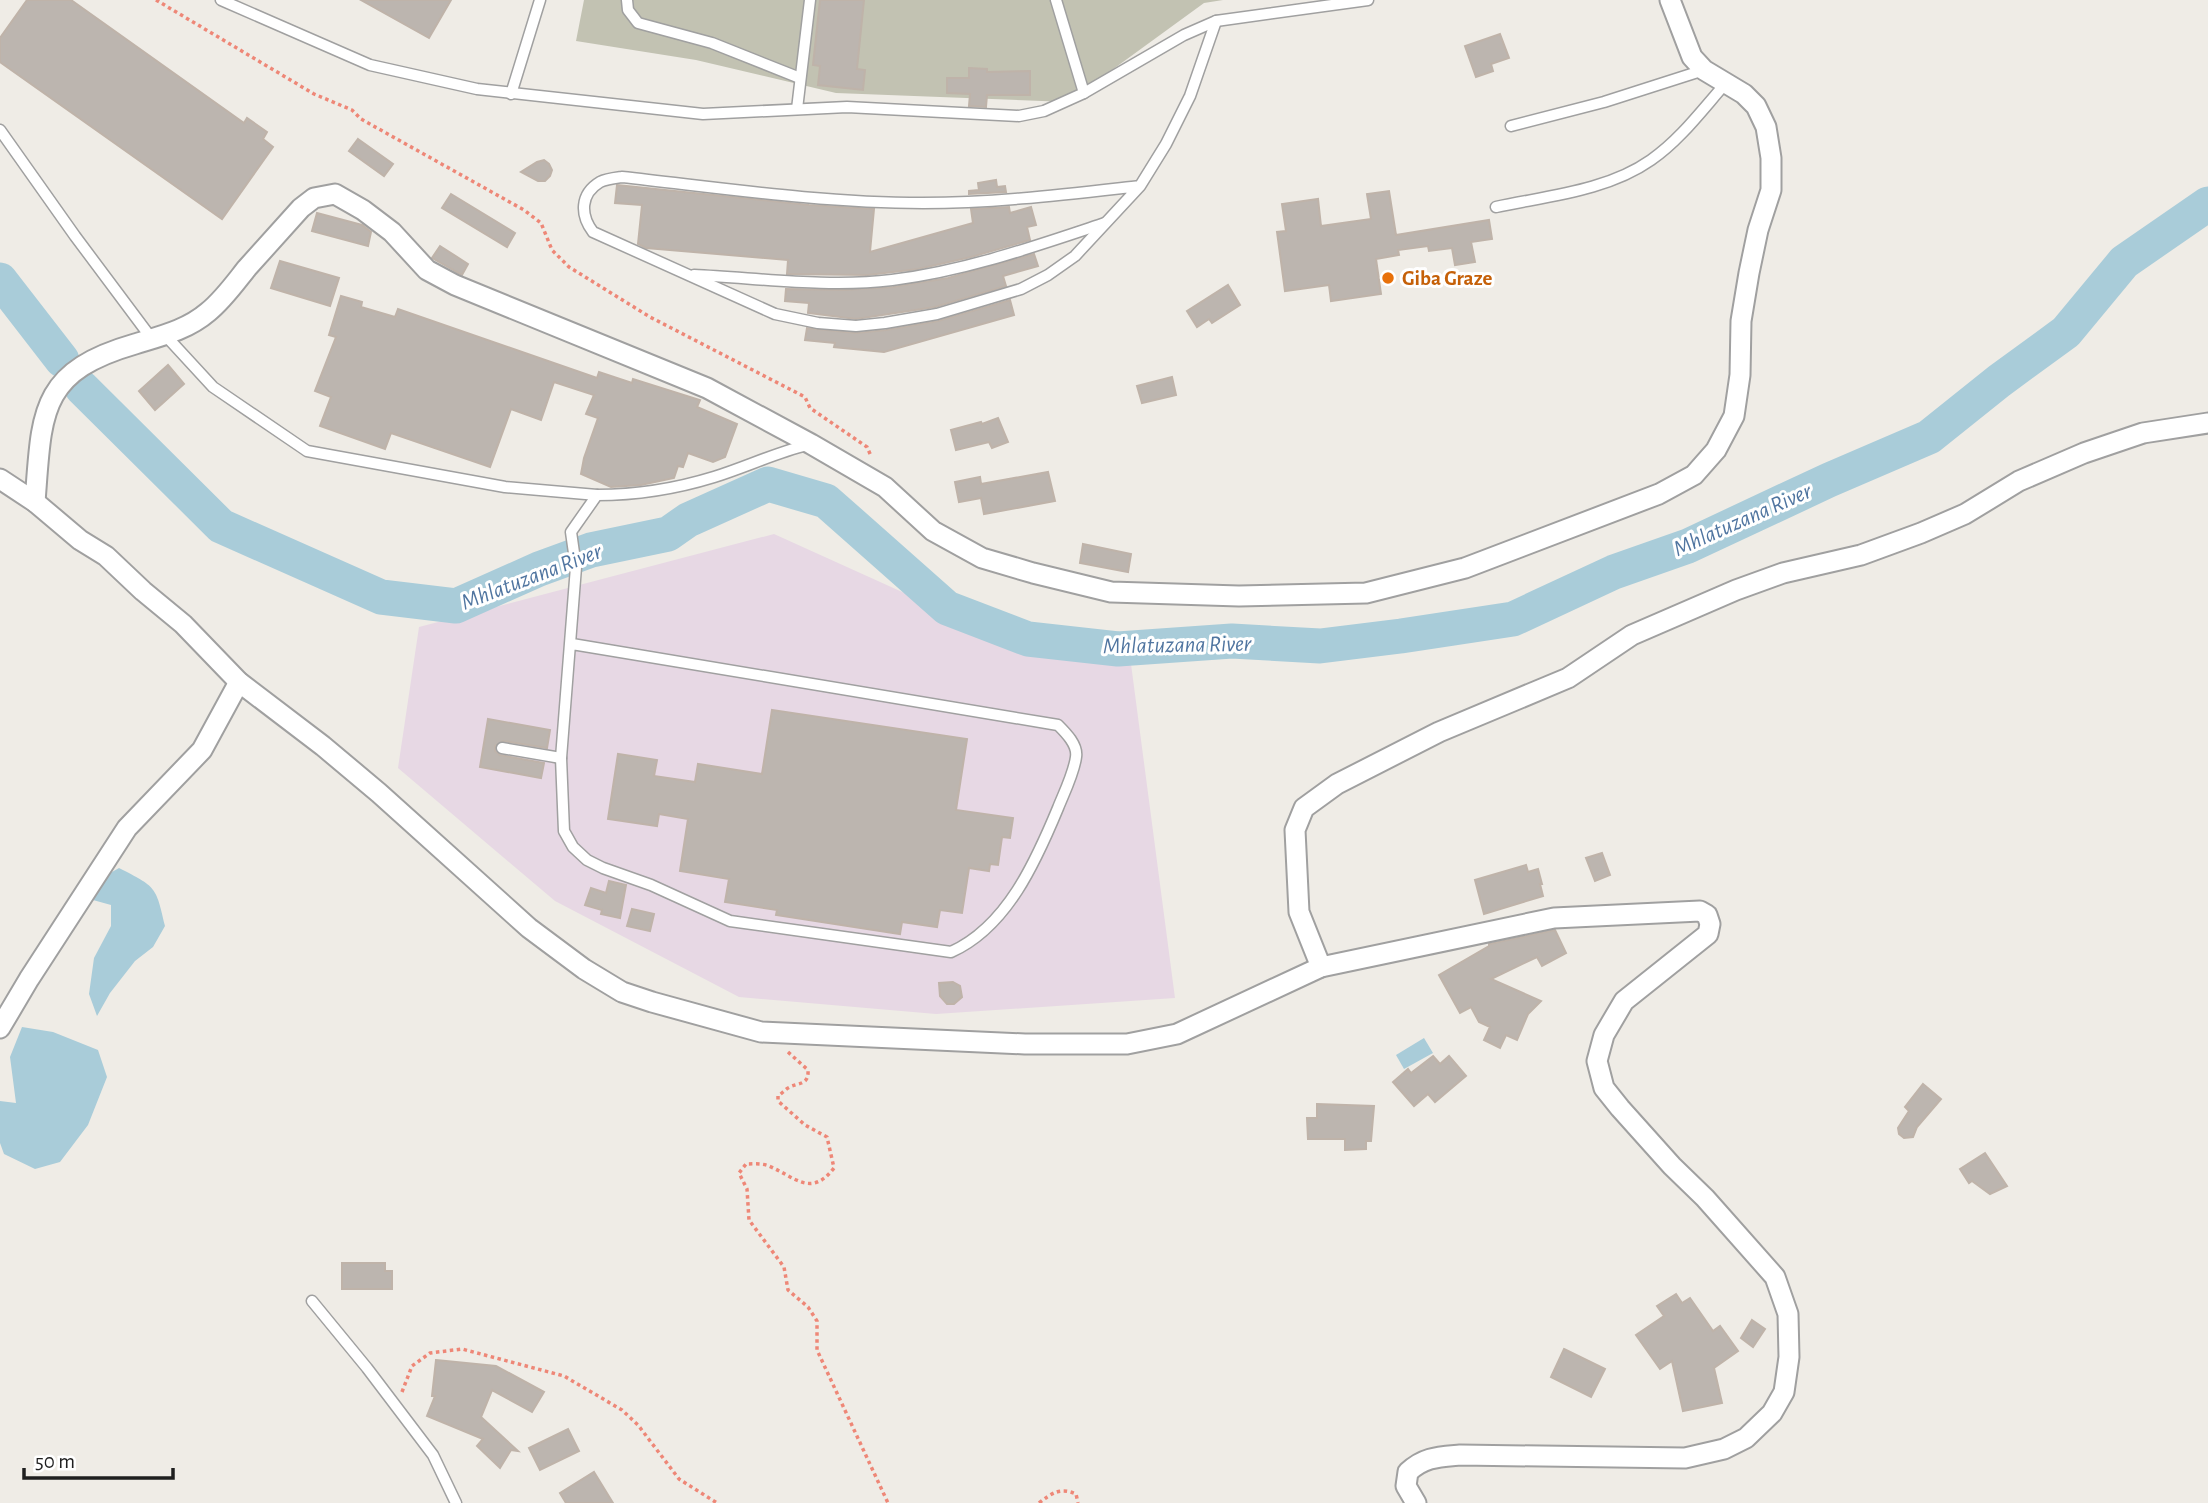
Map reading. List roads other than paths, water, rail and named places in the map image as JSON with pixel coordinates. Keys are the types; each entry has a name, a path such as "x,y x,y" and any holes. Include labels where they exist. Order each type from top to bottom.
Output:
{"street":[{"path":"35,502 41,431 48,405 65,378 104,353 159,338 182,329 208,313 301,208 314,198 335,194 363,210 392,232 427,270 455,285 707,388 884,487 933,531 982,558 1111,592 1239,596 1366,593 1465,568 1659,495 1694,475 1716,450 1734,416 1740,375 1741,321 1756,241 1771,190 1771,159 1766,127 1756,106 1744,94 1704,70 1692,57 1670,0"},
{"path":"1321,967 1299,912 1295,830 1304,808 1337,784 1439,732 1568,678 1632,635 1736,590 1783,572 1861,555 1921,533 1965,514 2019,481 2084,453 2143,433 2208,423"},
{"path":"0,479 35,502 80,540 106,556 143,592 183,624 239,681 342,761 529,928 584,969 622,992 761,1032 1025,1044 1127,1044 1177,1034 1321,967 1554,918 1687,910 1700,911 1707,915 1710,923 1708,934 1624,1001 1604,1035 1597,1061 1604,1088 1620,1108 1775,1277 1788,1314 1789,1357 1784,1392 1772,1413 1746,1438 1724,1449 1685,1458 1460,1455 1430,1457 1408,1472 1406,1486 1416,1503"},
{"path":"0,1028 127,828 202,750 239,681"}],"lane":[{"path":"221,0 370,65 511,94 703,114 847,107 1019,116 1044,111 1084,93 1184,35 1216,21 1368,0"},
{"path":"511,94 540,0"},
{"path":"627,0 628,10 638,23 723,47 800,78"},
{"path":"797,109 810,0"},
{"path":"1056,0 1084,93"},
{"path":"1140,187 999,200 922,203 813,198 622,177 601,181 587,193 583,206 584,221 593,232 775,314 818,323 856,326 937,314 1021,289 1048,275 1075,256 1140,187 1167,145 1190,96 1216,21"},
{"path":"1511,126 1604,102 1704,70"},
{"path":"1496,207 1621,177 1650,161 1676,140 1726,83"},
{"path":"0,130 75,236 159,338 213,387 307,451 505,486 597,495 643,494 682,486 811,444"},
{"path":"686,274 848,282 892,280 978,262 1106,223"},
{"path":"572,644 1058,725 1073,743 1077,755 1038,856 994,923 968,945 951,952 730,921 651,885 587,860 573,847 564,831 561,758 576,567 571,532 597,495"},
{"path":"502,748 561,758"},
{"path":"312,1301 367,1367 433,1455 456,1503"}],"water":[{"path":"119,868 141,879 153,889 165,926 153,947 135,961 110,993 97,1016 89,994 94,958 111,926 111,905 93,900 98,880"},
{"path":"22,1027 53,1032 98,1050 107,1077 88,1125 60,1162 35,1169 4,1154 0,1143 0,1101 16,1103 10,1057"},
{"path":"1424,1038 1433,1053 1404,1069 1396,1055"}],"waterway":[{"name":"Mhlatuzana River","path":"82,388 221,526 381,597 456,606 539,569 591,550 668,534 688,520 768,484 826,501 947,608 1028,639 1118,649 1232,641 1320,646 1513,619 1614,572 1688,546 1929,437 2066,332 2124,262 2208,204"},
{"name":"Mhlatuzana River","path":"0,280 62,360"}],"place":[{"name":"Giba Graze","path":"1388,278"}]}
